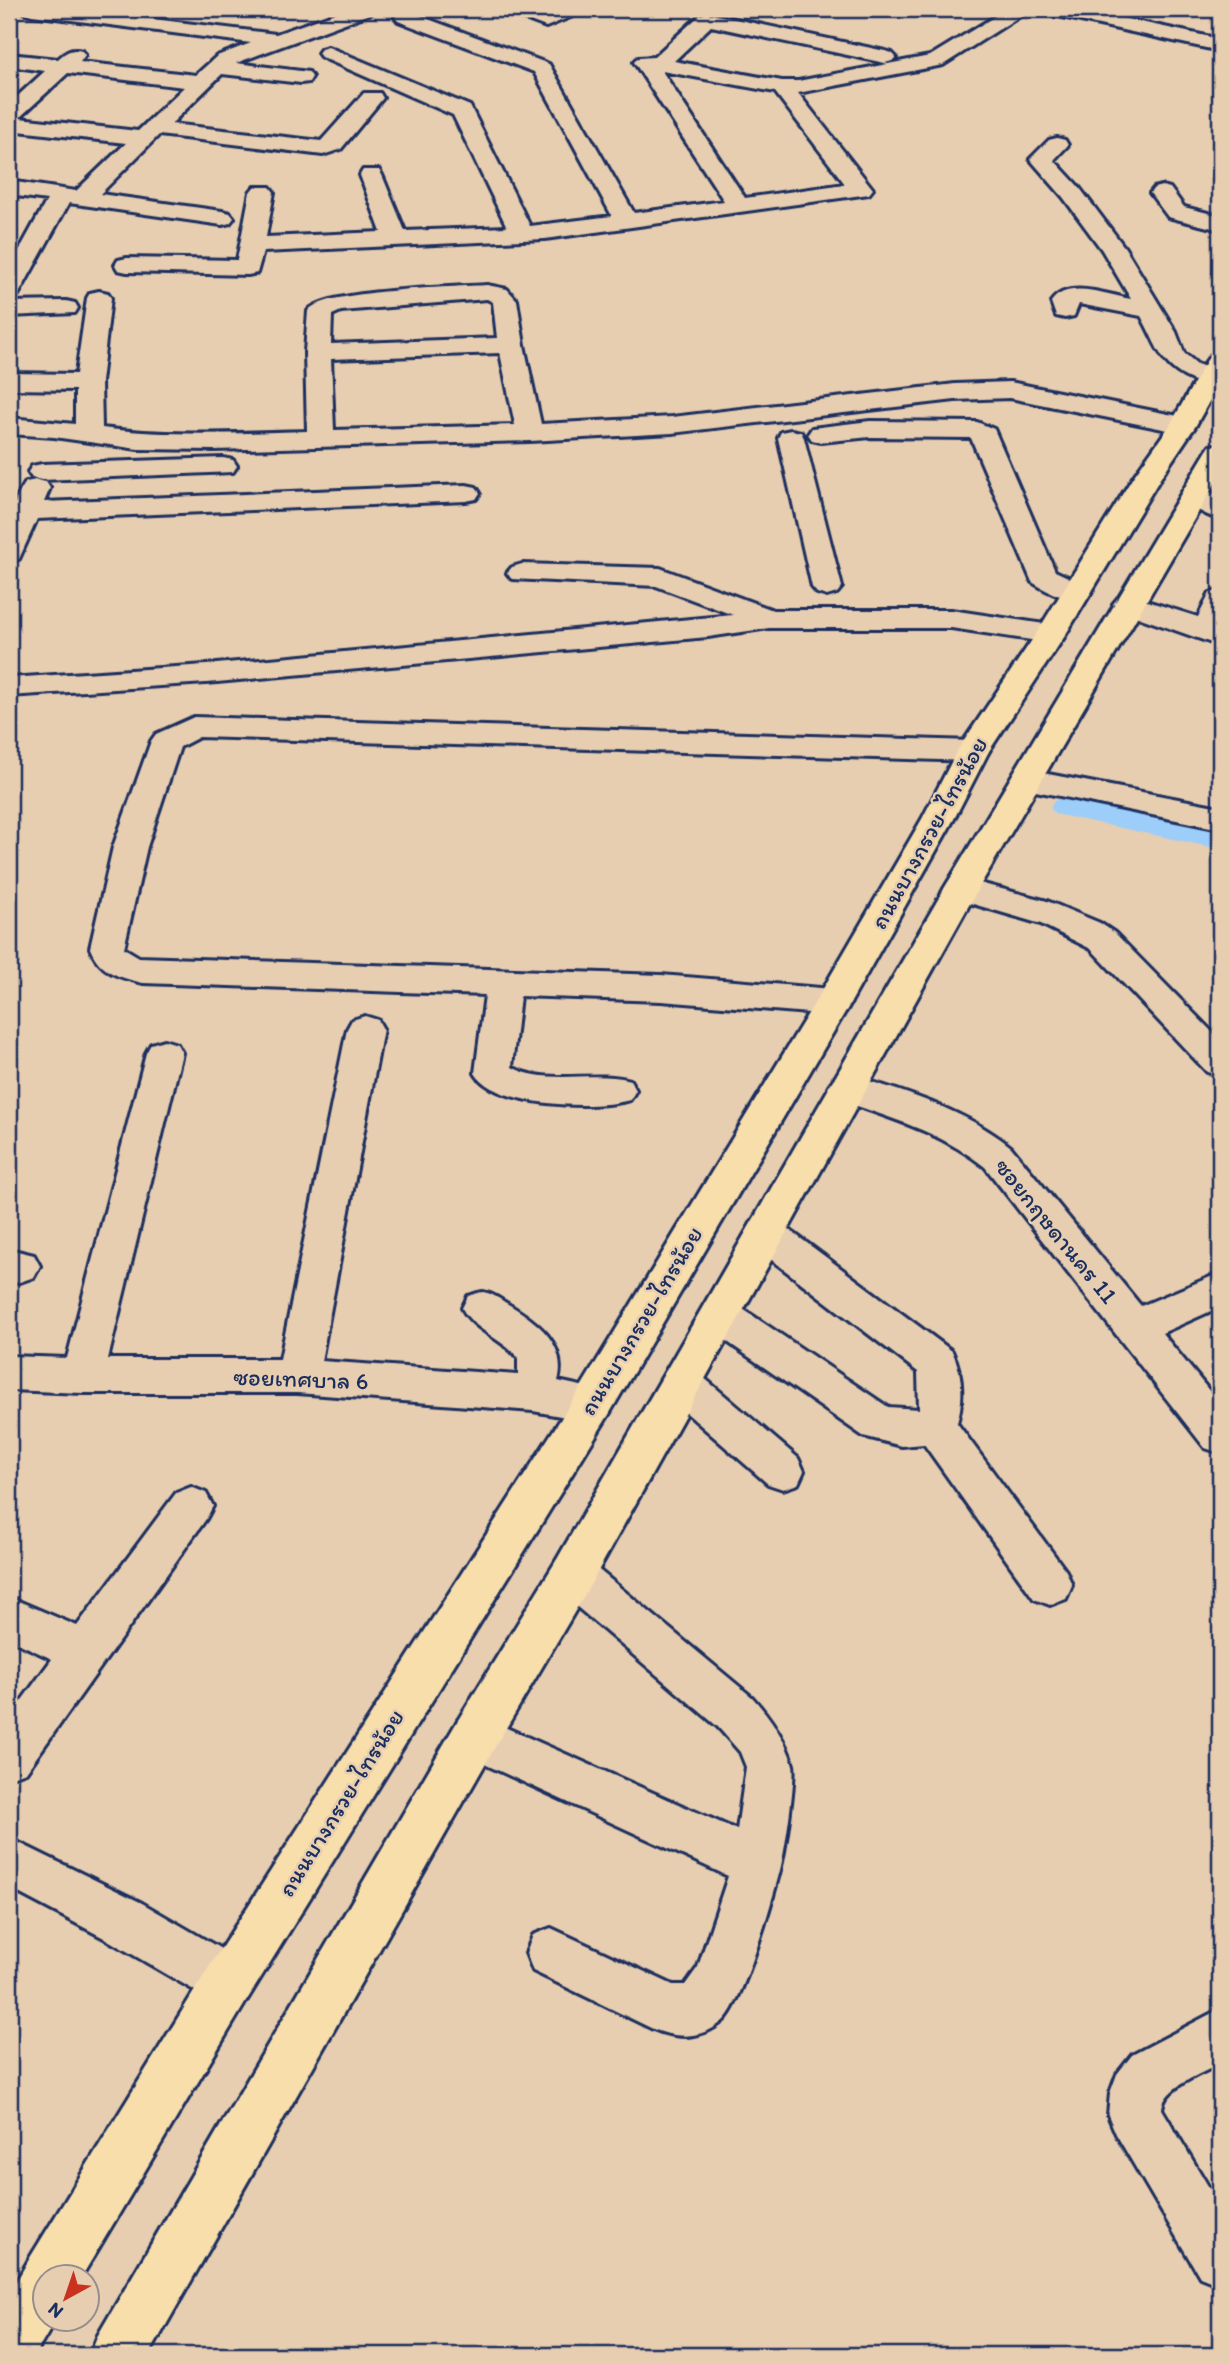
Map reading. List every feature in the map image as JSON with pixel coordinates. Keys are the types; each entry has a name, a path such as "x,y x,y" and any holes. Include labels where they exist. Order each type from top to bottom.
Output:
{"main road":[{"name":"ถนนบางกรวย-ไทรน้อย","path":"60,2262 229,1982 593,1404 833,1002 938,819 973,751 1051,634 1074,593 1183,425 1215,369"},
{"path":"118,2355 475,1736 572,1575 847,1088 1128,604 1208,503 1220,452"},
{"path":"746,1145 804,1166"},
{"path":"9,2346 32,2308"}],"street":[{"path":"32,9 118,15 267,37 276,41"},
{"path":"9,290 72,196 148,133 224,60 365,9"},
{"path":"739,206 645,62 782,87 797,87 936,61 1021,9"},
{"path":"1053,9 1220,45"},
{"path":"528,11 547,21 578,10"},
{"path":"9,115 118,15"},
{"path":"405,17 542,68 627,221"},
{"path":"659,64 707,19 885,57"},
{"path":"328,52 462,111 522,233"},
{"path":"9,60 201,82"},
{"path":"216,67 300,77"},
{"path":"253,245 522,233 861,189 782,87"},
{"path":"9,123 323,148 333,144 372,98"},
{"path":"1057,145 1041,159 1071,192 1114,248 1163,332 1173,356 1188,369 1215,369"},
{"path":"371,175 396,239"},
{"path":"9,188 222,218"},
{"path":"127,265 248,268 262,192"},
{"path":"1162,193 1176,212 1220,223"},
{"path":"321,439 318,352 320,310 329,305 488,292 498,294 505,300 511,345 530,433"},
{"path":"1065,312 1063,302 1076,296 1150,310"},
{"path":"89,435 88,382 99,298"},
{"path":"9,309 66,308"},
{"path":"318,352 511,345"},
{"path":"9,381 88,382"},
{"path":"828,587 779,439 955,392 1010,390 1183,425"},
{"path":"28,511 264,470 321,439 530,433 868,415 966,428 977,430 984,435 1042,576 1074,593"},
{"path":"9,426 138,440 264,470 466,493"},
{"path":"9,553 28,511 54,429"},
{"path":"42,472 264,470 384,463"},
{"path":"522,573 660,577 769,619"},
{"path":"951,620 1074,593"},
{"path":"1128,604 1214,633 1220,599"},
{"path":"9,687 234,672 708,628 769,619 951,620 1051,634"},
{"path":"833,1002 661,988 143,971 121,965 110,957 107,948 130,847 167,741 194,727 973,751"},
{"path":"1027,780 1220,818"},
{"path":"961,889 1073,923 1103,941 1220,1063"},
{"path":"504,983 493,1073 502,1080 520,1085 617,1090"},
{"path":"298,1376 365,1029"},
{"path":"83,1376 164,1053"},
{"name":"ซอยกฤษดานคร 11","path":"847,1088 964,1132 984,1144 998,1157 1220,1435"},
{"path":"766,1234 937,1363 943,1401 935,1426"},
{"path":"1134,1326 1220,1289"},
{"path":"482,1308 525,1338 537,1351 540,1366 533,1394"},
{"path":"720,1315 877,1423 902,1428 935,1426"},
{"name":"ซอยเทศบาล 6","path":"9,1373 83,1376 298,1376 533,1394 593,1404"},
{"path":"681,1383 783,1471"},
{"path":"935,1426 1050,1585"},
{"path":"9,1756 83,1650 191,1506"},
{"path":"551,1953 671,2011 690,2011 706,2002 719,1979 757,1864 770,1767 758,1738 735,1712 572,1575"},
{"path":"9,1617 83,1650"},
{"path":"475,1736 757,1864"},
{"path":"9,1862 124,1921 229,1982"},
{"path":"1220,2035 1151,2074 1136,2093 1135,2115 1220,2257"}],"waterway":[{"path":"1065,807 1220,839"}]}
